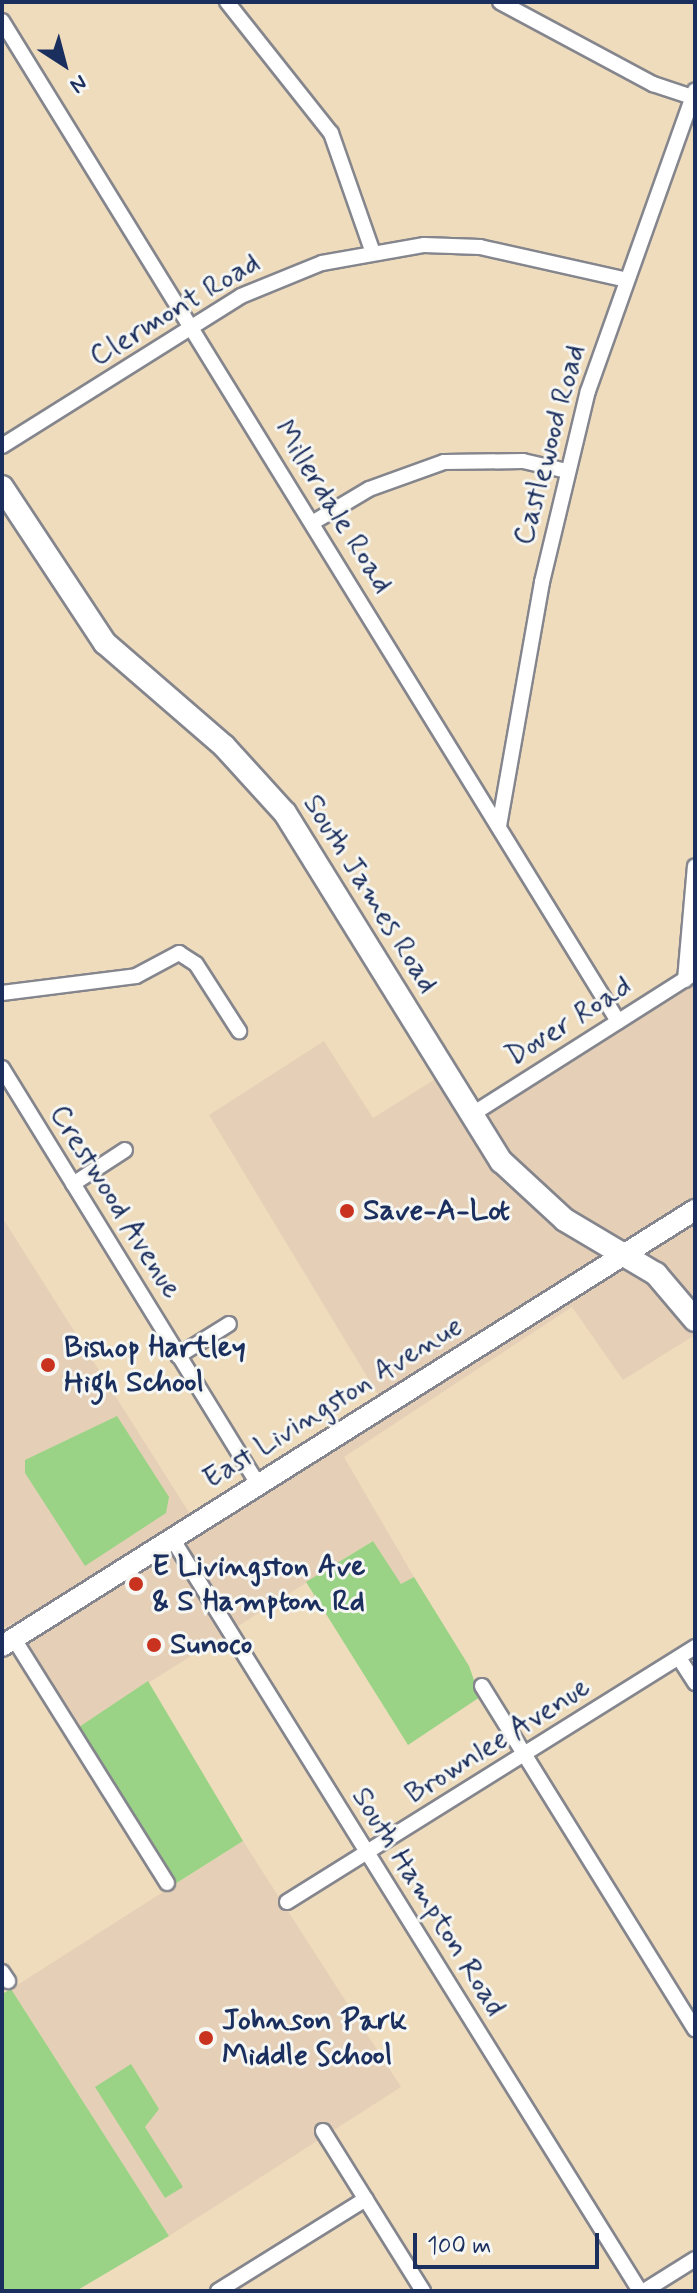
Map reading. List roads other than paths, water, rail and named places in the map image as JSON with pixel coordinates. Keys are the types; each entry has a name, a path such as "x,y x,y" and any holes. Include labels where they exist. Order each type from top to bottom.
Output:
{"main road":[{"name":"South James Road","path":"2,487 105,643 235,755 285,813 471,1115 538,1200 656,1274 695,1320"},
{"name":"East Livingston Avenue","path":"8,1643 695,1210"}],"street":[{"path":"227,2 331,133 372,250"},
{"path":"500,2 522,20 694,95"},
{"name":"Millerdale Road","path":"2,21 618,1021"},
{"name":"Castlewood Road","path":"499,826 567,471 623,279 694,95"},
{"name":"Clermont Road","path":"2,446 191,327 279,277 372,250 480,247 623,279"},
{"path":"312,523 369,489 444,462 523,461 567,471"},
{"path":"690,976 695,866"},
{"path":"2,993 136,976 179,953 196,964 239,1031"},
{"name":"Dover Road","path":"471,1115 690,976"},
{"name":"Crestwood Avenue","path":"2,1068 259,1486"},
{"path":"73,1184 125,1150"},
{"path":"178,1356 229,1324"},
{"name":"South Hampton Road","path":"173,1540 642,2291"},
{"path":"8,1643 167,1883"},
{"name":"Brownlee Avenue","path":"287,1902 695,1647"},
{"path":"679,1658 695,1683"},
{"path":"482,1686 695,2029"},
{"path":"323,2131 423,2291"},
{"path":"218,2291 366,2199"},
{"path":"642,2291 695,2259"}],"place":[{"name":"Save-A-Lot","path":"347,1211"},
{"name":"Bishop Hartley High School","path":"48,1365"},
{"name":"E Livingston Ave & S Hampton Rd","path":"136,1584"},
{"name":"Sunoco","path":"154,1645"},
{"name":"Johnson Park Middle School","path":"206,2038"}]}
